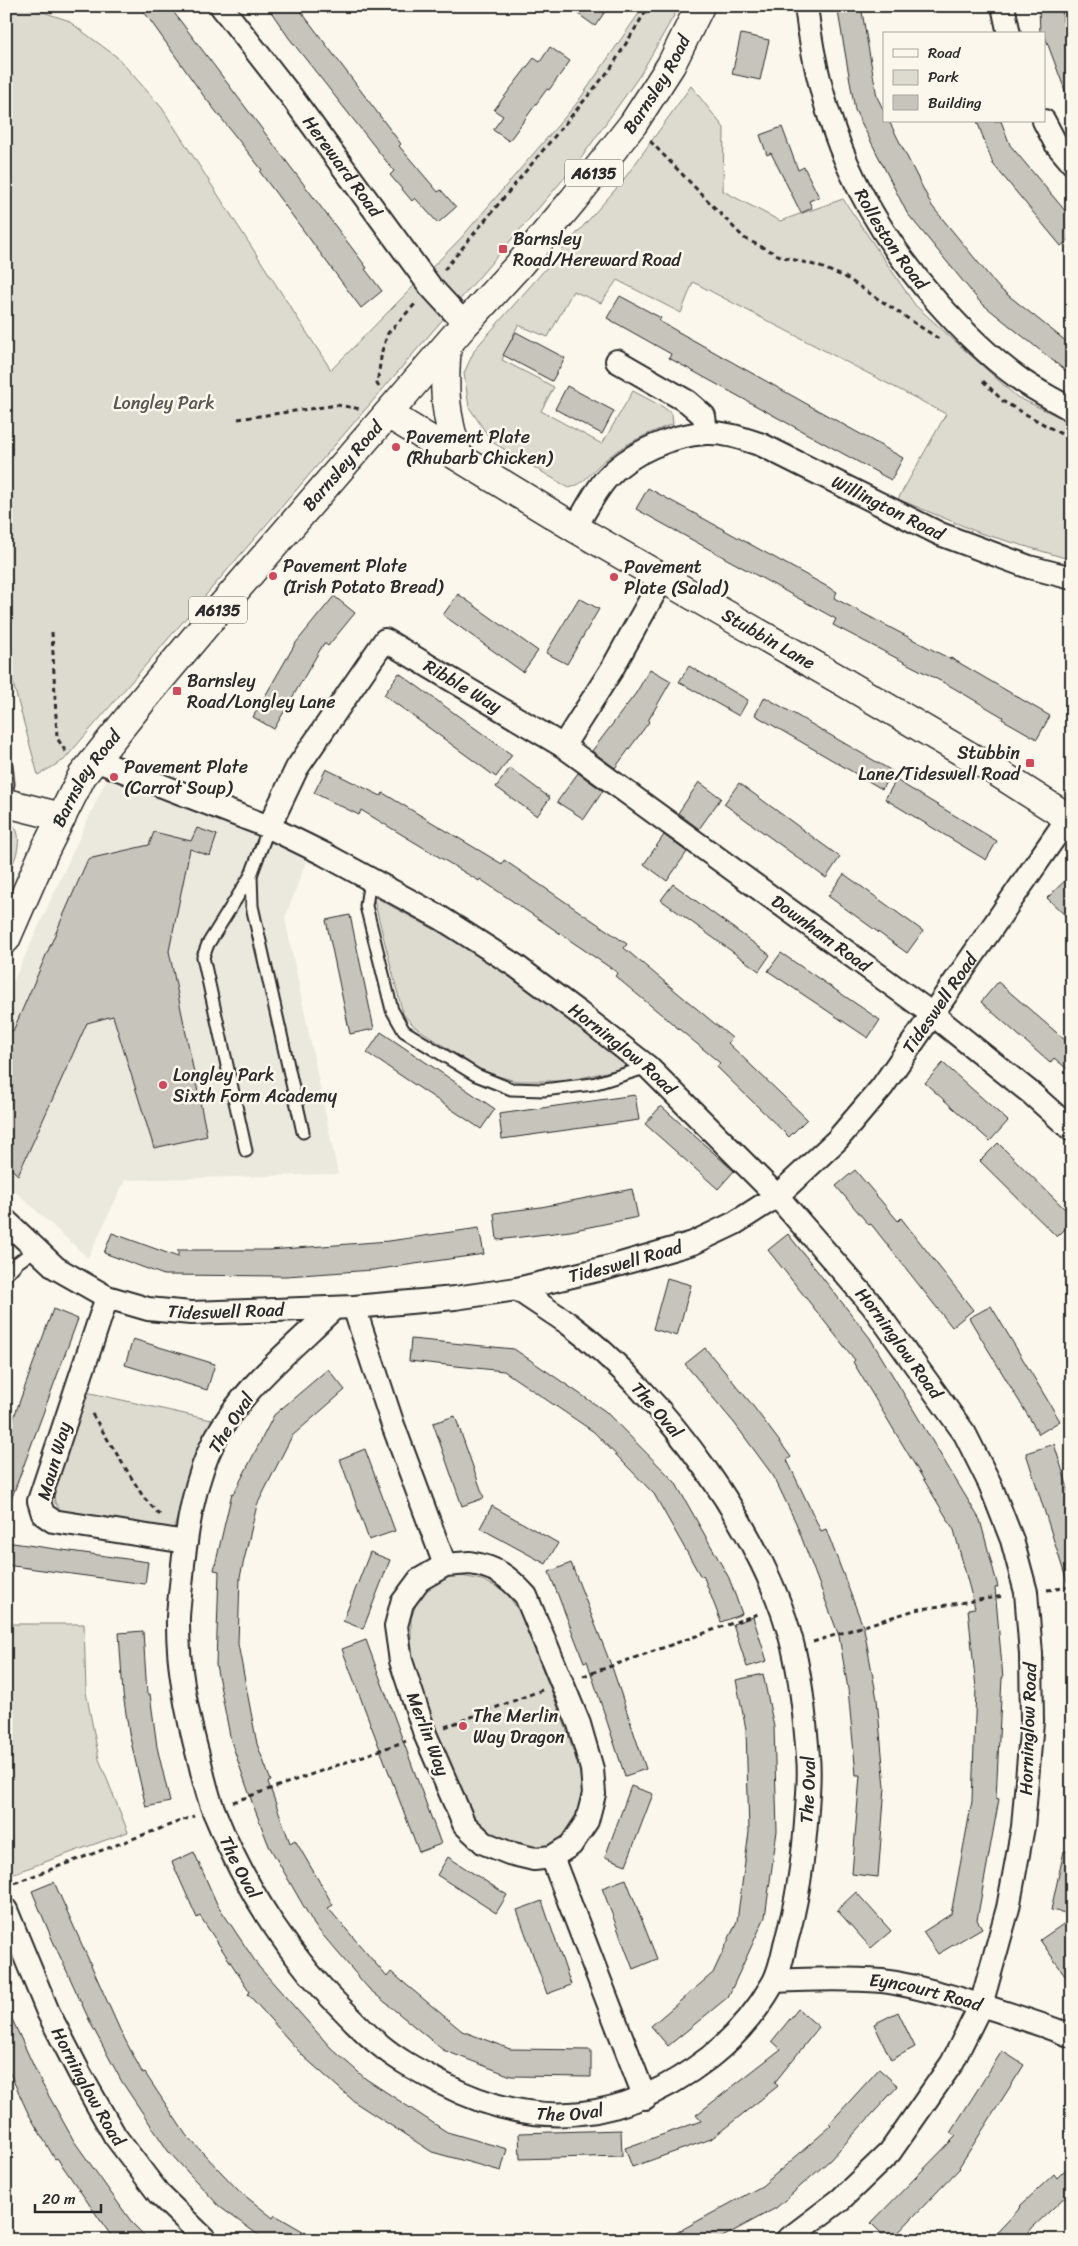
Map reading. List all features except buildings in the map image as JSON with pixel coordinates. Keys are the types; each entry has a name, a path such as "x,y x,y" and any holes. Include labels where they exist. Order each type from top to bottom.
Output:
{"main road":[{"name":"Barnsley Road","path":"8,929 44,852 89,768 203,628 525,257 633,123 671,65 699,7"},
{"path":"447,346 444,381 445,408 458,456"},
{"name":"Stubbin Lane","path":"388,414 575,528 842,681 1070,816"},
{"path":"6,803 62,817"}],"street":[{"name":"Hereward Road","path":"221,6 291,96 430,286 465,324"},
{"name":"Rolleston Road","path":"806,6 811,53 838,144 858,189 885,236 918,280 965,333 1017,378 1072,410"},
{"path":"1004,6 1009,32"},
{"path":"1045,122 1056,144 1072,163"},
{"path":"617,361 688,402 704,416 706,433"},
{"name":"Willington Road","path":"575,528 606,480 629,459 655,446 706,433 734,436 762,445 940,534 1029,567 1072,578"},
{"path":"563,746 612,668 662,579"},
{"name":"Ribble Way","path":"269,827 297,768 385,640 563,746"},
{"name":"Downham Road","path":"563,746 932,1014 1032,1094 1072,1130"},
{"name":"Horninglow Road","path":"89,768 269,827 324,854 441,918 516,966 580,1013 648,1067 777,1196 872,1305 965,1434 990,1484 1012,1540 1026,1592 1031,1654 1032,1721 1023,1827 1008,1908 981,2005 952,2063 890,2152 840,2199 787,2240"},
{"name":"Tideswell Road","path":"6,1221 56,1268 107,1297 148,1309 191,1313 344,1307 455,1298 517,1289 610,1267 694,1242 735,1223 777,1196 837,1140 882,1088 1070,816"},
{"name":"The Oval","path":"344,1307 279,1360 244,1398 214,1440 194,1494 186,1542 178,1617 183,1684 193,1740 212,1809 239,1868 276,1929 328,1995 379,2045 419,2071 470,2098 515,2111 547,2114 600,2112 645,2098 684,2076 716,2052 747,2023 775,1981 796,1908 805,1833 809,1780 804,1701 794,1648 780,1606 753,1547 728,1502 688,1446 652,1402 620,1369 572,1326 517,1289"},
{"name":"Maun Way","path":"107,1297 39,1501 43,1514 53,1521 186,1542"},
{"path":"344,1307 393,1425 445,1564"},
{"name":"Merlin Way","path":"470,1563 489,1566 510,1579 526,1596 579,1724 592,1769 594,1794 587,1821 571,1845 552,1857 534,1859 509,1853 484,1843 464,1824 425,1734 401,1661 396,1626 402,1603 419,1580 445,1564 470,1563"},
{"path":"552,1857 645,2098"},
{"name":"Horninglow Road","path":"8,1921 48,2012 115,2136 159,2194 206,2240"},
{"name":"Eyncourt Road","path":"775,1981 829,1978 884,1981 935,1992 1026,2018 1072,2036"}],"lane":[{"path":"6,766 8,784 6,792"},
{"path":"246,1151 203,957 208,944 251,875 269,827"},
{"path":"251,875 252,906 303,1132"},
{"path":"370,880 366,906 392,1010 404,1030 476,1075 510,1089 543,1090 593,1084 648,1067"},
{"path":"6,1275 17,1262 36,1249"}],"path":[{"path":"388,414 377,384 382,351 388,334 611,68 649,6"},
{"path":"633,123 744,238 780,256 818,266 845,277 942,341"},
{"path":"977,374 1004,402 1072,440"},
{"path":"238,419 337,405 388,414"},
{"path":"52,632 57,738 89,768"},
{"path":"76,1389 144,1498 186,1542"},
{"path":"794,1648 915,1610 1026,1592 1072,1587"},
{"path":"6,1886 563,1682 780,1606"}],"shaded area":[{"name":"Longley Park Sixth Form Academy","path":"107,778 223,816 309,854 285,918 338,1174 125,1180 88,1258 6,1183 6,997"}],"green space":[{"name":"Longley Park","path":"6,6 25,6 67,20 117,57 162,108 331,370 461,238 577,103 644,6 664,6 676,12 640,75 579,161 64,760 38,775 6,657"},
{"path":"691,86 724,128 723,191 780,221 843,199 915,305 1017,397 1072,423 1072,560 980,533 898,499 946,414 693,282 681,313 617,280 601,303 573,291 548,337 518,325 502,360 554,387 541,411 602,444 633,391 672,414 673,424 646,435 620,449 600,464 584,480 569,488 492,442 469,407 464,373 475,349 622,182"},
{"path":"6,820 17,831 18,847 6,877"},
{"path":"373,896 470,949 563,1015 627,1067 568,1081 516,1081 483,1072 414,1026 403,1014"},
{"path":"86,1392 216,1421 193,1470 173,1531 63,1514 55,1503 53,1485"},
{"path":"457,1575 482,1580 505,1591 519,1611 566,1728 579,1769 584,1795 575,1821 563,1840 545,1849 524,1847 499,1840 478,1824 428,1711 411,1658 411,1619 421,1588 439,1576"},
{"path":"6,1624 84,1624 86,1692 99,1759 128,1832 9,1875 6,1870"}],"place":[{"name":"Barnsley Road/Hereward Road","path":"503,249"},
{"name":"Pavement Plate (Rhubarb Chicken)","path":"396,447"},
{"name":"Pavement Plate (Irish Potato Bread)","path":"273,576"},
{"name":"Pavement Plate (Salad)","path":"614,577"},
{"name":"Barnsley Road/Longley Lane","path":"177,691"},
{"name":"Stubbin Lane/Tideswell Road","path":"1030,763"},
{"name":"Pavement Plate (Carrot Soup)","path":"114,777"},
{"name":"Longley Park Sixth Form Academy","path":"163,1085"},
{"name":"The Merlin Way Dragon","path":"463,1726"}]}
